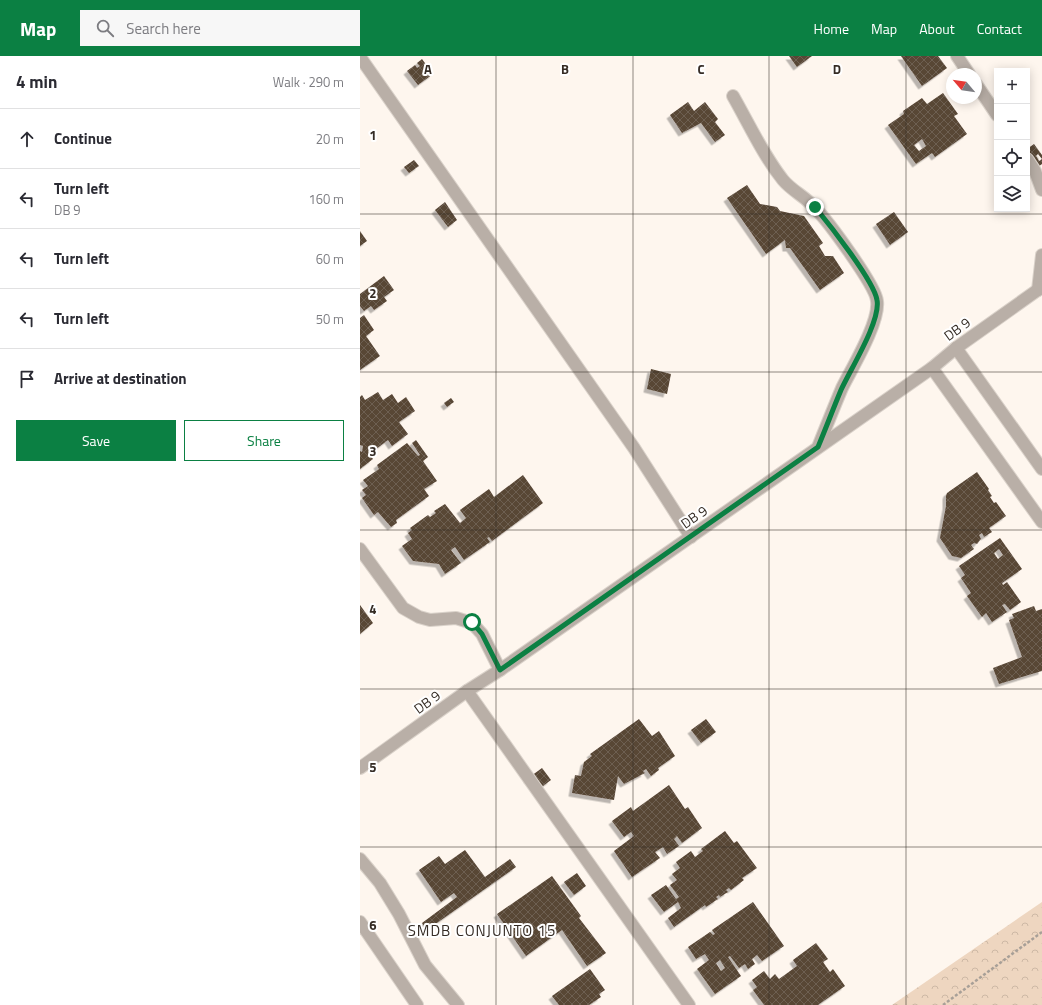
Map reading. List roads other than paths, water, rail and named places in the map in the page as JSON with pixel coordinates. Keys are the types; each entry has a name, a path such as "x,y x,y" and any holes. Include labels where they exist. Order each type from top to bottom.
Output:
{"street":[{"path":"957,56 965,68"},
{"path":"360,57 634,448 691,537"},
{"path":"982,93 994,111"},
{"path":"733,96 774,168 785,181 815,207 828,223 866,277 878,301 876,315 871,328 842,389 818,447"},
{"path":"1030,164 1035,171 1042,190"},
{"path":"1040,288 1042,255"},
{"name":"DB 9","path":"360,768 467,691 500,670 932,368 956,348 1040,288"},
{"path":"956,348 1042,469"},
{"path":"932,368 1042,522"},
{"path":"360,548 403,608 424,618 456,618 472,622 482,634 500,670"},
{"path":"467,691 689,1005"},
{"path":"360,858 380,883 399,914 425,965 458,1005"},
{"path":"360,922 417,1005"}],"district":[{"name":"SMDB CONJUNTO 15","path":"482,931"}]}
